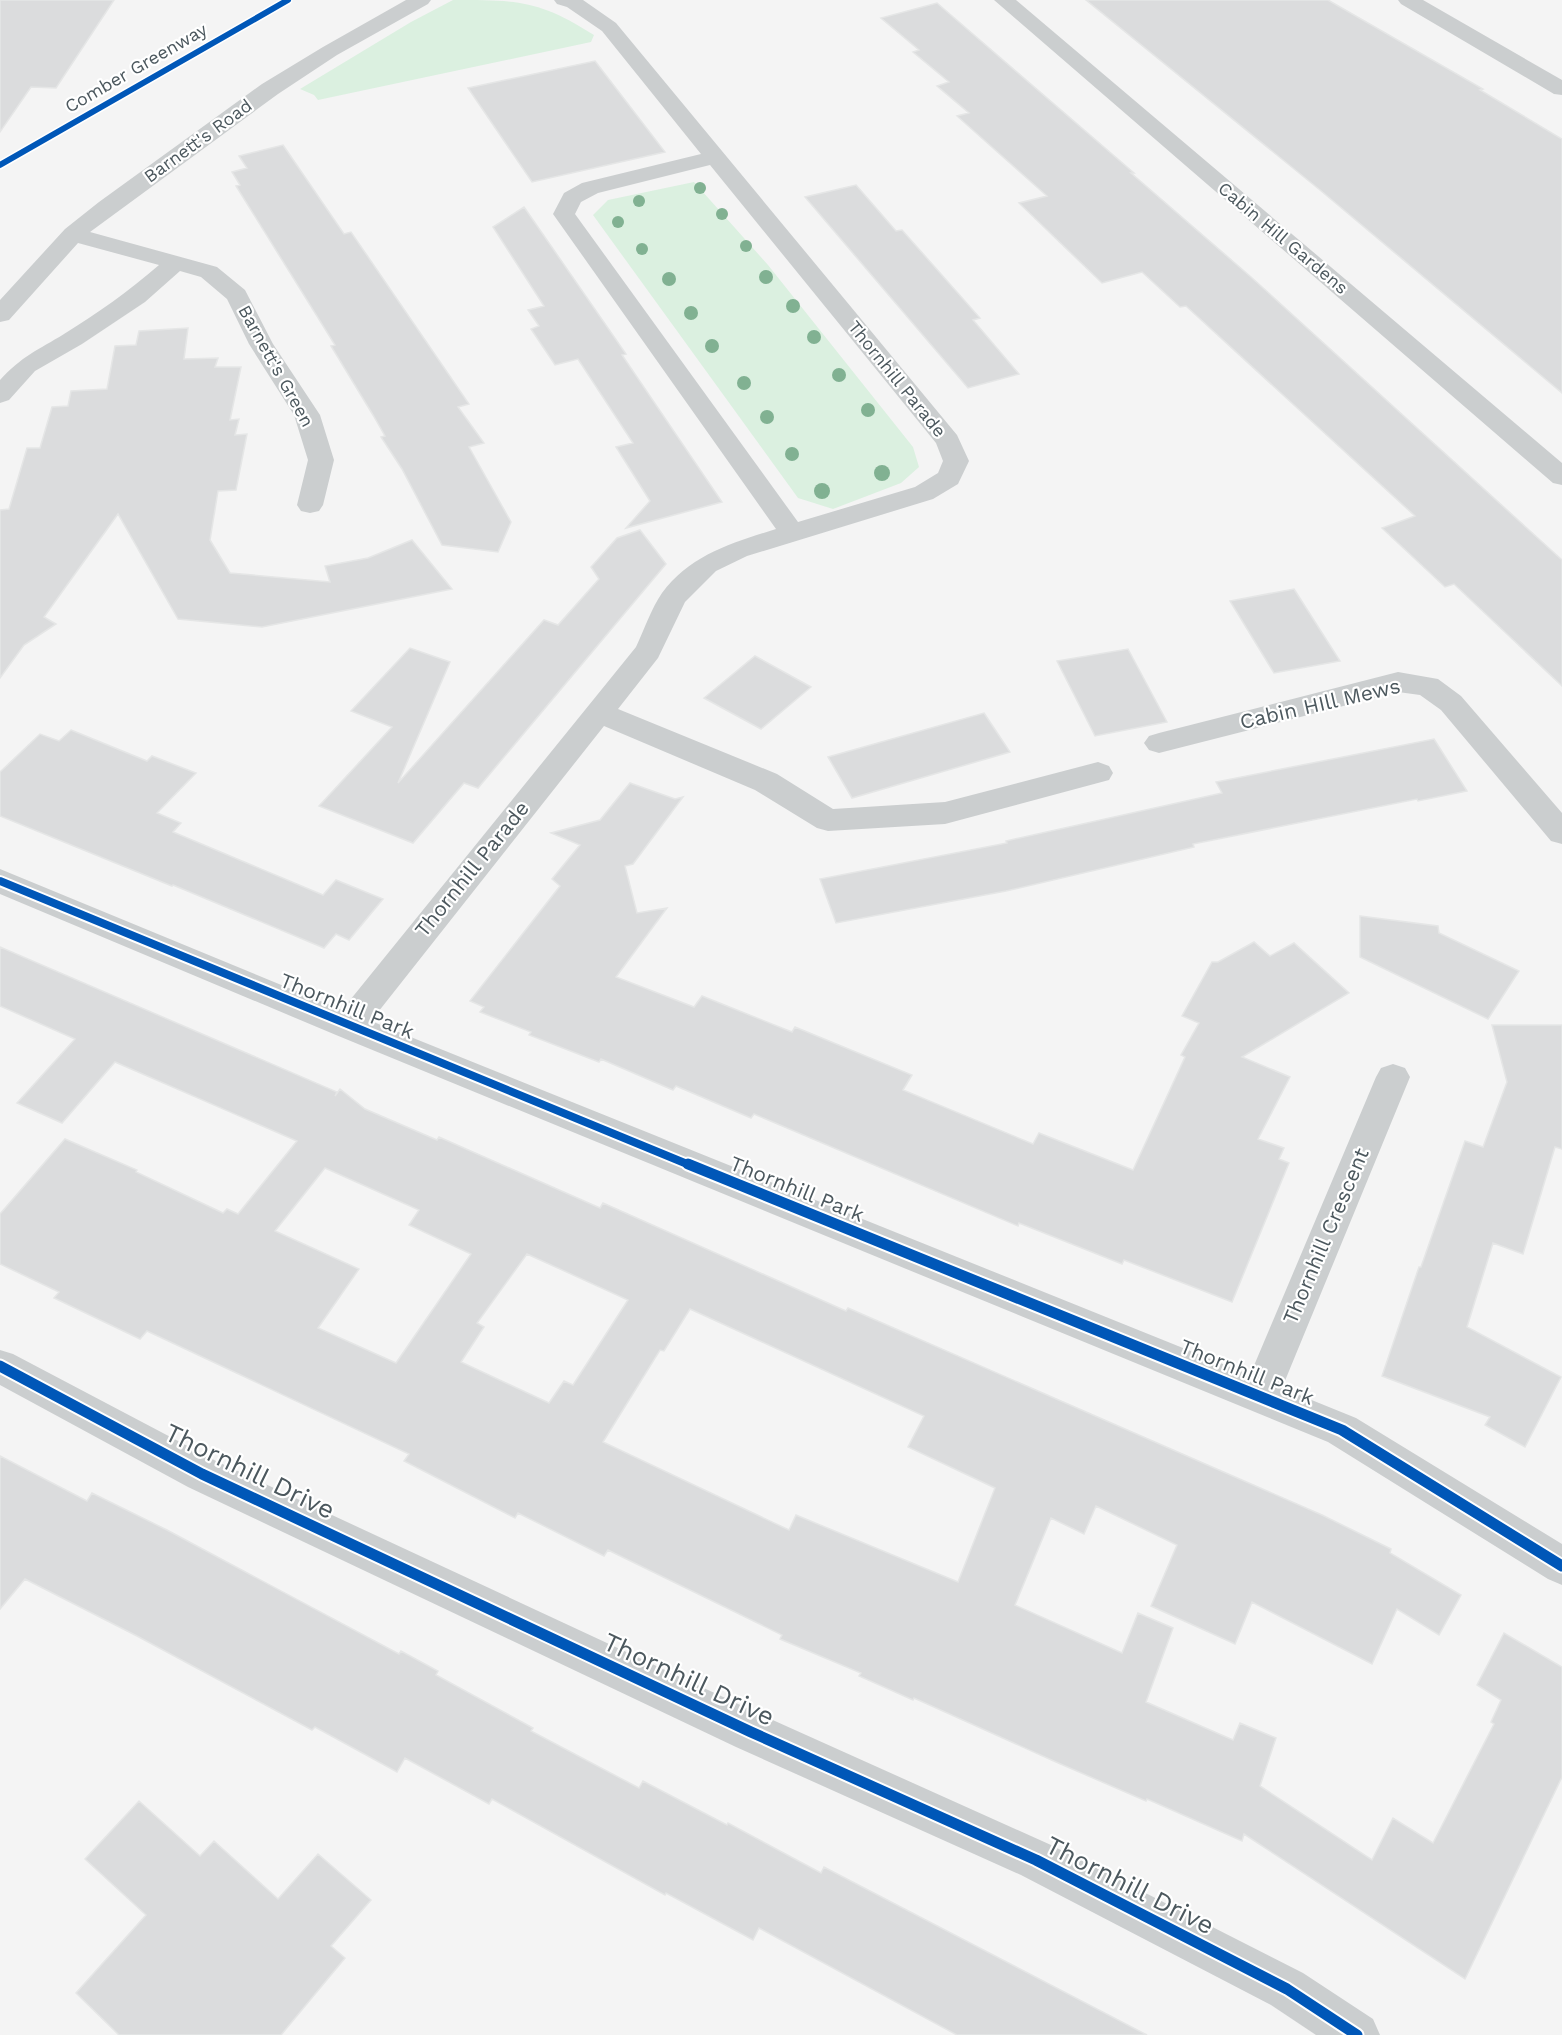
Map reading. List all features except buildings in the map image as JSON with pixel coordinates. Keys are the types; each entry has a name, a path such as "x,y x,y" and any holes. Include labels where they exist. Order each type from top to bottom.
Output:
{"street":[{"name":"Barnett's Road","path":"0,315 73,234 270,89 330,51 421,0"},
{"name":"Thornhill Parade","path":"348,1026 648,651 673,598 706,565 737,550 924,493 949,478 956,461 948,441 609,27 574,3 564,0"},
{"name":"Cabin Hill Gardens","path":"1004,0 1562,477"},
{"path":"1408,0 1562,89"},
{"path":"715,157 590,188 572,198 564,214 792,533"},
{"name":"Barnett's Green","path":"73,234 210,272 237,295 261,344 307,415 321,460 310,505"},
{"path":"0,395 26,366 73,339 137,297 176,263"},
{"name":"Cabin HIll Mews","path":"1159,742 1398,682 1428,686 1451,703 1562,833"},
{"path":"598,712 766,782 828,820 945,813 1098,773"},
{"name":"Thornhill Park","path":"0,881 348,1026 1342,1430 1562,1566"},
{"name":"Thornhill Crescent","path":"1260,1396 1393,1077"},
{"name":"Thornhill Drive","path":"0,1366 202,1474 740,1727 1036,1860 1287,1989 1357,2035"}],"green space":[{"path":"453,0 527,4 558,15 594,35 591,42 318,100 314,95 300,89 411,22"},
{"path":"694,182 768,265 913,447 919,467 901,483 833,509 798,498 593,215 608,200"}],"cycle path":[{"name":"Comber Greenway","path":"0,165 288,0"},
{"path":"0,881 348,1026 1342,1430 1562,1566"},
{"path":"0,1366 202,1474 751,1732 1036,1860 1287,1989 1357,2035"}]}
